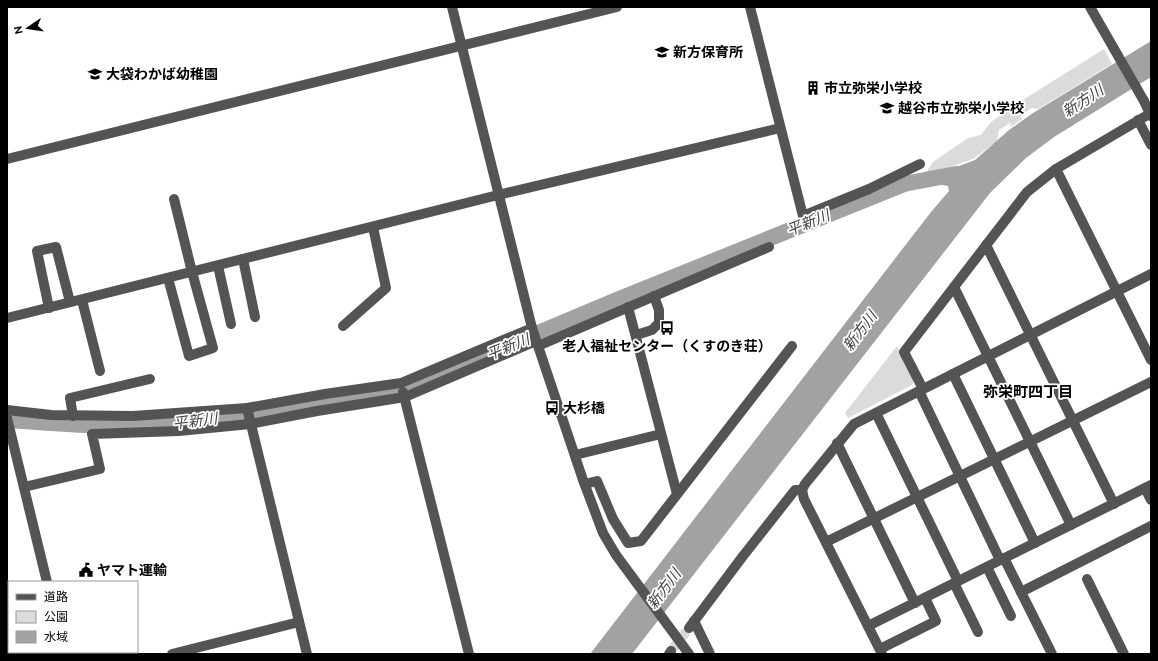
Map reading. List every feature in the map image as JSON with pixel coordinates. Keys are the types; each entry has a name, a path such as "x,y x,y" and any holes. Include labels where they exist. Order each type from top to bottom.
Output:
{"street":[{"path":"452,7 532,328 585,484 603,533 631,577 689,654"},
{"path":"7,159 617,7"},
{"path":"750,7 803,216 869,189 920,164"},
{"path":"1090,7 1111,46 1144,101 1151,116"},
{"path":"1052,654 960,476 904,352 1027,192 1056,169 1151,113"},
{"path":"1138,120 1151,145"},
{"path":"7,318 498,196 780,128"},
{"path":"1056,169 1151,360"},
{"path":"168,278 188,356 213,348 174,199"},
{"path":"343,326 386,288 373,227"},
{"path":"986,245 1114,504"},
{"path":"49,308 37,251 56,247 70,302"},
{"path":"24,487 100,469 92,434 180,431 250,424 317,411 404,397 628,307 769,247"},
{"path":"243,259 256,317"},
{"path":"218,266 231,324"},
{"path":"925,598 936,620 881,652 804,499 802,490 837,443 854,424 1151,274"},
{"path":"954,287 1071,525"},
{"path":"636,335 652,330 659,323 659,310 654,296"},
{"path":"82,300 100,371"},
{"path":"628,307 677,494"},
{"path":"7,410 30,414 72,416 133,416 246,408 325,394 401,383 532,328"},
{"path":"585,484 597,481 612,519 628,543 641,541 792,346"},
{"path":"953,374 1036,543"},
{"path":"72,416 70,398 150,379"},
{"path":"826,542 1151,382"},
{"path":"401,383 469,654"},
{"path":"246,408 307,654"},
{"path":"876,413 917,497 978,632"},
{"path":"8,423 47,581"},
{"path":"575,455 661,434"},
{"path":"837,443 915,603"},
{"path":"868,626 1148,487 1151,500"},
{"path":"710,654 692,625 743,556 795,490 802,490"},
{"path":"1021,592 1151,526"},
{"path":"987,567 1011,616"},
{"path":"1087,579 1124,654"},
{"path":"172,654 299,622"}],"green space":[{"path":"1104,49 1112,64 1038,109 1032,108 1021,115 1022,119 1011,127 1010,123 999,130 997,141 973,159 927,175 927,171 933,162 968,138 981,135 991,122"},
{"path":"897,346 914,380 912,385 848,418 845,413"}],"water":[{"name":"新方川","path":"1151,41 1151,77 1054,137 1026,158 990,193 632,654 590,654 931,212 949,191 948,186 936,184 935,175 975,160 1009,130 1033,113"}],"waterway":[{"name":"平新川","path":"7,420 121,426 188,423 276,412 393,392 414,385 617,300 904,184 956,174"}],"tunnel":[{"path":"671,651 689,628"}],"place":[{"name":"新方保育所","path":"662,52"},
{"name":"大袋わかば幼稚園","path":"95,74"},
{"name":"市立弥栄小学校","path":"813,88"},
{"name":"越谷市立弥栄小学校","path":"887,108"},
{"name":"老人福祉センター（くすのき荘）","path":"667,328"},
{"name":"大杉橋","path":"552,408"},
{"name":"ヤマト運輸","path":"86,570"}],"district":[{"name":"弥栄町四丁目","path":"1028,392"}]}
